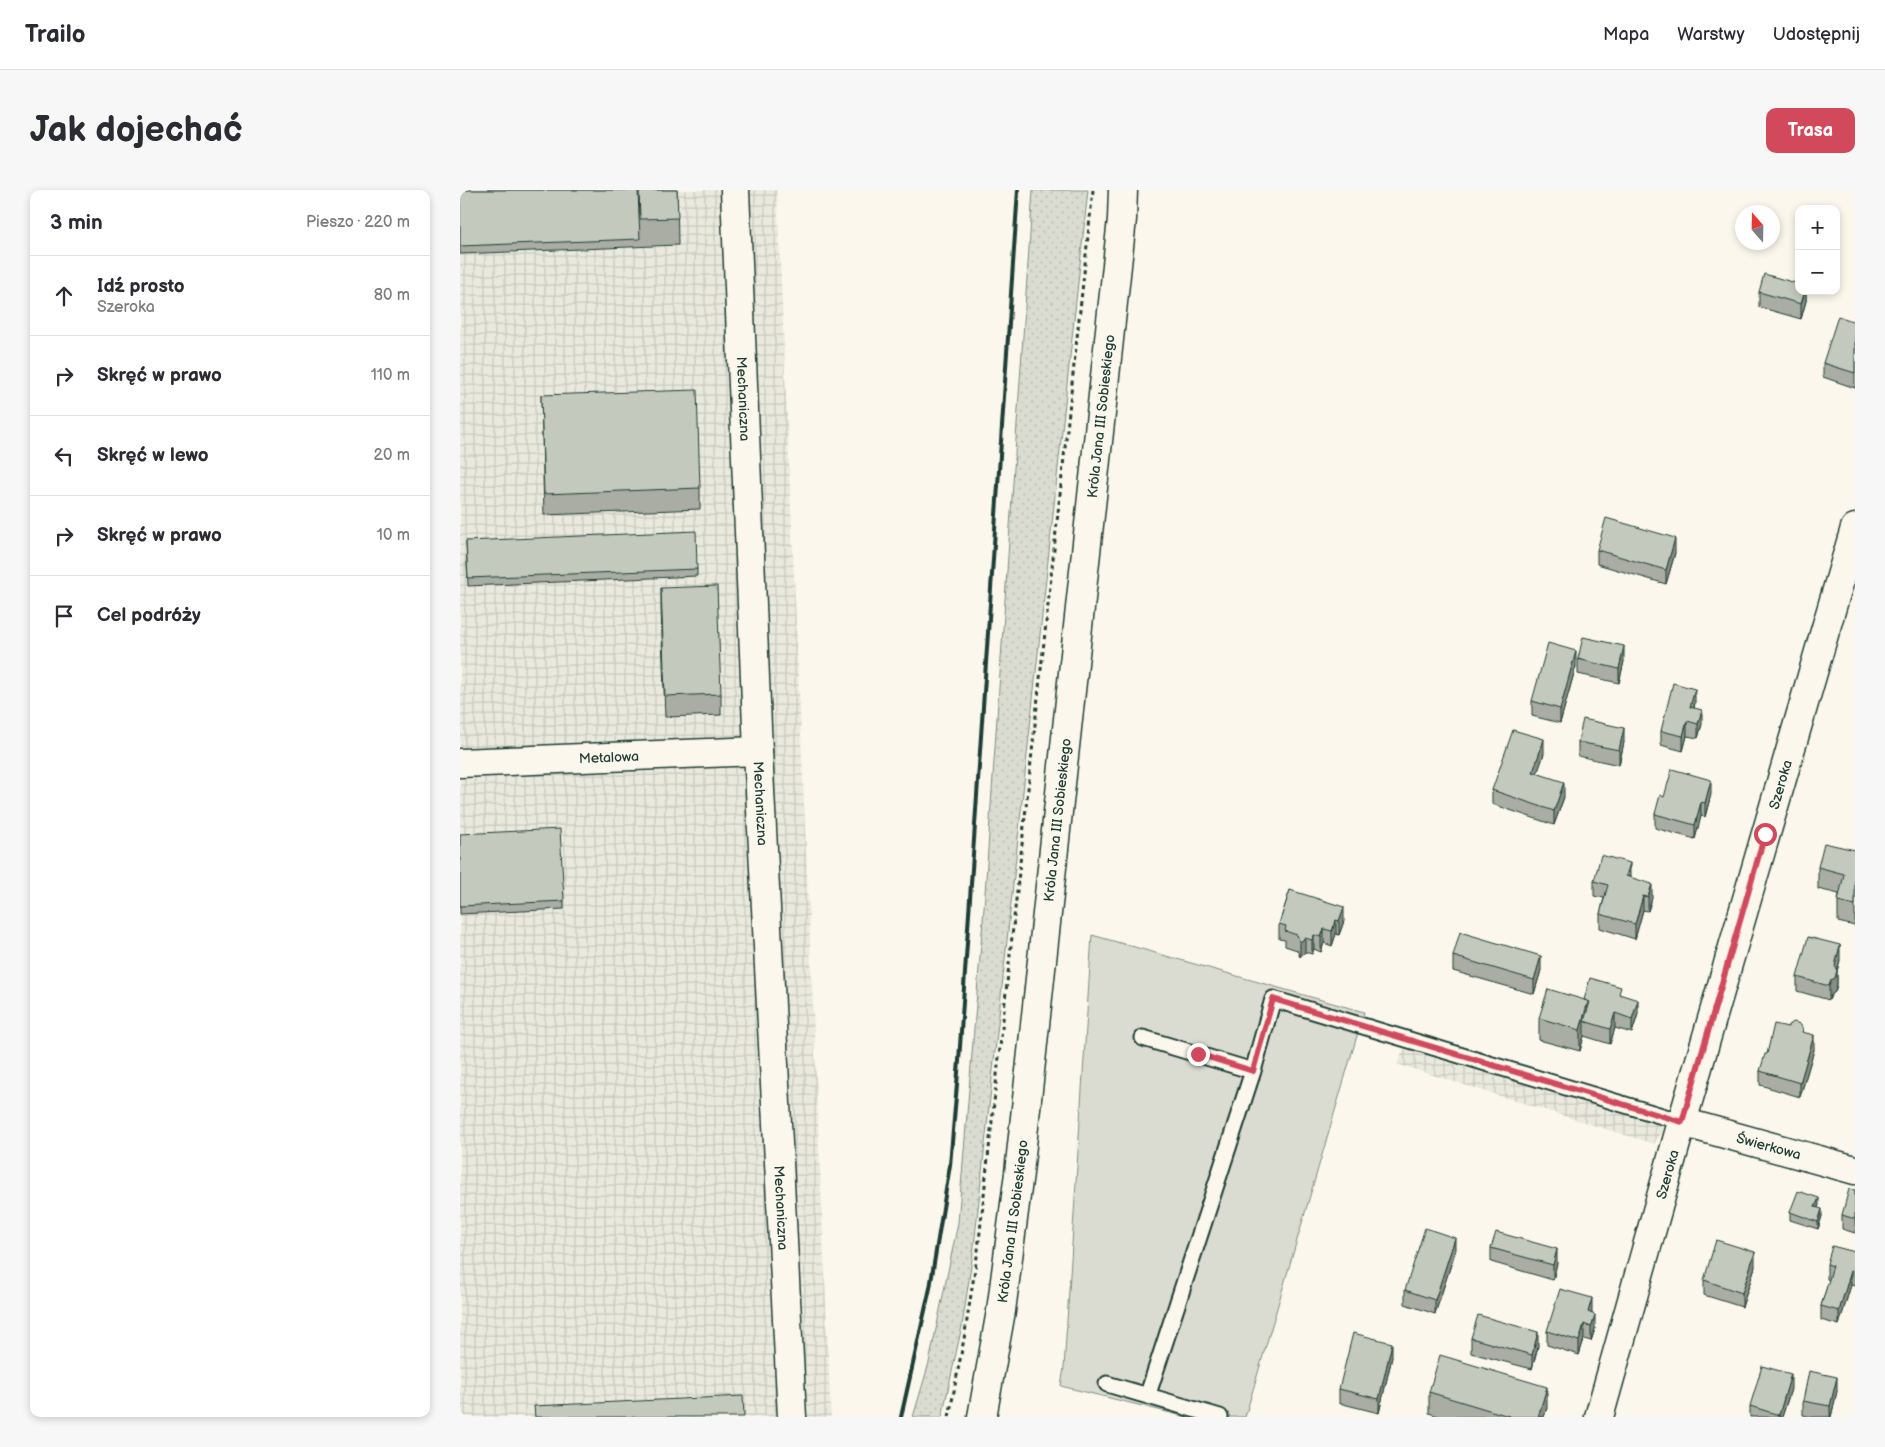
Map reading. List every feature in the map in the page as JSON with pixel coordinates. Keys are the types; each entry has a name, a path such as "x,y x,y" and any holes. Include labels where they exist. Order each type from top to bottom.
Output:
{"street":[{"name":"Mechaniczna","path":"735,190 758,752 792,1417"},
{"name":"Króla Jana III Sobieskiego","path":"982,1417 1001,1311 1017,1189 1122,219 1123,190"},
{"name":"Króla Jana III Sobieskiego","path":"1122,219 1129,190"},
{"name":"Szeroka","path":"1599,1417 1682,1122 1855,528"},
{"name":"Metalowa","path":"460,763 758,752"},
{"name":"Świerkowa","path":"1682,1122 1855,1170"}],"lane":[{"path":"1148,1394 1253,1071 1273,999 1682,1122"},
{"path":"1143,1038 1253,1071"},
{"path":"1107,1384 1148,1394 1220,1417"}],"path":[{"path":"949,1417 978,1250 1093,190"}],"shaded area":[{"path":"460,190 777,190 831,1417 460,1417"},
{"path":"1033,190 1088,190 974,1246 962,1326 942,1417 913,1417 929,1363 958,1223 984,908"},
{"path":"1092,935 1364,1012 1245,1417 1187,1417 1061,1386 1064,1368"},
{"path":"1404,1049 1666,1127 1654,1144 1397,1064"}],"building":[{"path":"460,190 638,190 640,239 460,246"},
{"path":"639,190 677,190 678,218 640,219"},
{"path":"1764,274 1795,283 1795,295 1804,295 1801,304 1759,292"},
{"path":"1838,316 1855,322 1855,373 1823,363"},
{"path":"697,390 700,488 544,494 541,395"},
{"path":"1606,518 1675,538 1666,570 1597,550"},
{"path":"696,531 697,569 468,578 466,541"},
{"path":"717,586 721,694 665,696 661,588"},
{"path":"1583,637 1624,646 1619,669 1578,659"},
{"path":"1548,643 1576,651 1560,709 1532,701"},
{"path":"1673,683 1695,689 1690,707 1702,710 1698,724 1687,721 1683,736 1661,731"},
{"path":"1583,719 1624,728 1619,750 1578,742"},
{"path":"1513,730 1544,739 1533,772 1564,782 1554,811 1492,790"},
{"path":"1672,769 1711,780 1705,803 1701,802 1695,825 1655,814 1660,795 1664,797"},
{"path":"560,829 564,901 460,906 460,834"},
{"path":"1824,843 1855,850 1855,905 1838,901 1844,874 1818,867"},
{"path":"1601,855 1630,863 1626,876 1652,884 1648,897 1643,896 1635,924 1600,914 1608,885 1594,881"},
{"path":"1290,890 1344,907 1339,921 1336,920 1332,931 1324,929 1321,937 1314,935 1312,940 1305,938 1300,942 1297,935 1285,931 1286,926 1279,924"},
{"path":"1460,932 1541,956 1534,980 1453,956"},
{"path":"1808,937 1840,945 1835,966 1837,970 1835,978 1831,980 1829,986 1797,977"},
{"path":"1590,978 1621,987 1619,994 1638,1000 1632,1019 1615,1013 1610,1029 1584,1021 1590,1002 1584,1000"},
{"path":"1548,989 1588,1001 1580,1030 1539,1018"},
{"path":"1794,1022 1800,1024 1803,1029 1802,1032 1814,1035 1800,1083 1760,1071 1765,1054 1767,1054 1774,1024 1788,1027 1788,1025"},
{"path":"1849,1189 1855,1190 1855,1219 1842,1215"},
{"path":"1798,1191 1819,1198 1815,1207 1822,1209 1818,1222 1790,1212"},
{"path":"1425,1228 1455,1238 1435,1300 1405,1290"},
{"path":"1496,1232 1557,1249 1553,1265 1491,1248"},
{"path":"1716,1240 1755,1252 1742,1293 1704,1280"},
{"path":"1832,1246 1855,1252 1855,1272 1851,1271 1839,1311 1821,1306 1833,1266 1827,1264"},
{"path":"1560,1289 1592,1298 1588,1312 1595,1315 1591,1327 1584,1324 1579,1341 1547,1331"},
{"path":"1478,1315 1538,1332 1532,1355 1471,1338"},
{"path":"1353,1333 1392,1343 1379,1399 1339,1389"},
{"path":"1440,1355 1547,1387 1538,1417 1512,1417 1429,1392"},
{"path":"1762,1366 1791,1374 1779,1415 1750,1406"},
{"path":"1809,1371 1837,1377 1830,1406 1803,1401"},
{"path":"743,1396 744,1417 535,1417 534,1406"}],"railway":[{"path":"901,1417 930,1288 950,1165 959,1061 1018,190"}],"route":[{"path":"1198,1054 1253,1071 1273,999 1682,1122 1765,834"}]}
